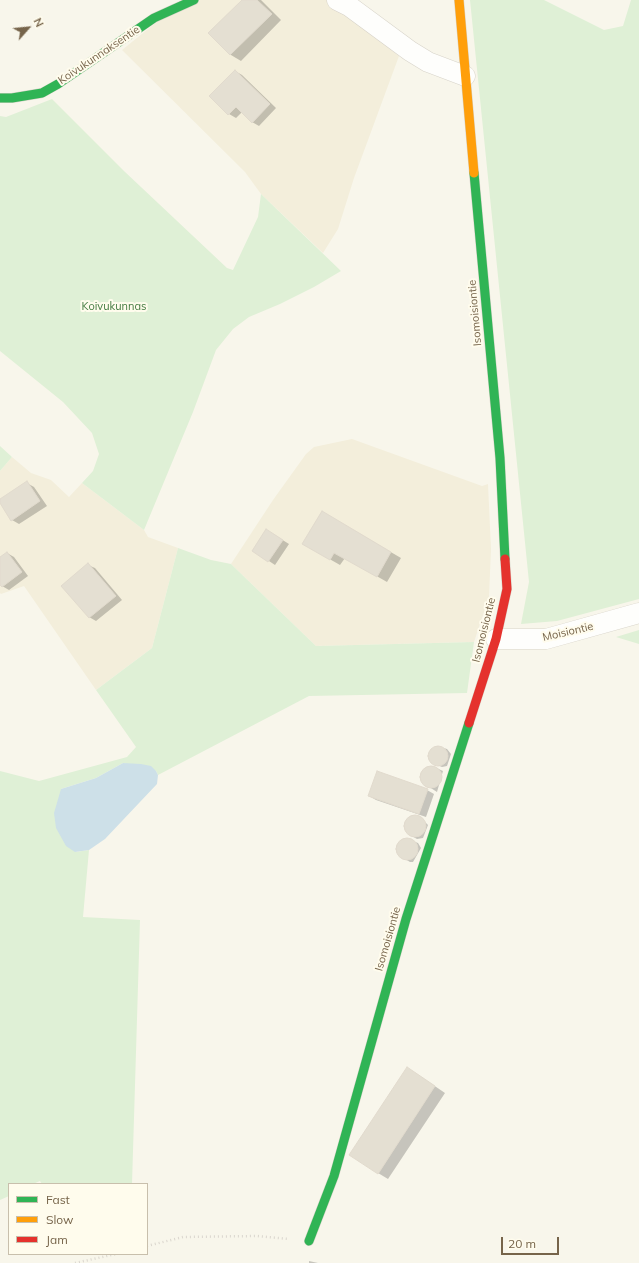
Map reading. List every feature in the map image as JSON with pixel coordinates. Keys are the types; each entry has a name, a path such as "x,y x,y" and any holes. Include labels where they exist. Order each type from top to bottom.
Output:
{"street":[{"name":"Koivukunnaksentie","path":"0,98 12,98 42,93 58,84 154,18 194,0"},
{"path":"337,0 349,6 410,52 428,62 465,76"},
{"name":"Isomoisiontie","path":"309,1242 334,1176 406,919 496,639 507,589 500,458 458,0"},
{"name":"Moisiontie","path":"496,639 546,639 639,613"}],"path":[{"path":"148,1246 183,1237 257,1236 309,1242"},
{"path":"75,1263 111,1255"}],"shaded area":[{"path":"184,0 338,0 348,15 399,56 354,178 338,229 323,253 261,194 245,172 122,50"},
{"path":"352,439 482,486 488,484 491,549 489,597 474,642 316,646 231,564 273,500 306,454 314,447"},
{"path":"12,457 31,473 51,480 69,497 82,483 144,530 148,537 178,548 152,648 96,690 24,586 1,594 0,593 0,471"},
{"path":"123,763 151,766 158,775 157,784 105,839 89,850 75,852 66,846 56,828 54,813 61,789 96,778"}],"green space":[{"path":"470,0 544,0 604,30 623,26 631,0 639,0 639,599 557,621 521,624 529,582"},
{"name":"Koivukunnas","path":"52,99 124,171 227,268 233,270 258,217 261,194 341,271 314,287 280,304 249,317 233,329 216,350 193,412 144,530 82,483 93,471 99,454 92,433 63,402 0,351 0,116 6,117"},
{"path":"0,446 12,457 0,471"},
{"path":"178,548 211,560 231,564 316,646 474,642 467,693 309,696 158,775 156,771 123,763 96,778 61,789 75,852 89,850 83,917 140,920 132,1183 41,1183 40,1181 35,1183 8,1183 8,1196 0,1200 0,771 39,781 127,757 136,747 96,690 152,648"},
{"path":"639,630 639,644 616,637"}],"building":[{"path":"242,0 257,0 272,14 230,55 208,33"},
{"path":"235,70 270,104 252,123 236,107 228,115 209,96"},
{"path":"27,481 40,501 11,521 0,503 0,499"},
{"path":"322,511 391,552 377,577 334,553 330,560 302,544"},
{"path":"266,529 283,540 268,562 252,551"},
{"path":"7,552 22,572 2,587 0,585 0,557"},
{"path":"88,563 116,596 89,618 61,586"},
{"path":"434,746 442,746 448,752 448,760 442,766 434,766 428,760 428,752"},
{"path":"427,766 435,766 442,773 442,781 435,788 427,788 420,781 420,773"},
{"path":"377,771 428,789 419,814 368,796"},
{"path":"415,815 423,818 426,826 423,834 415,837 407,834 404,826 407,818"},
{"path":"407,838 415,841 418,849 415,857 407,860 399,857 396,849 399,841"},
{"path":"407,1067 435,1086 378,1174 349,1155"}],"traffic: fast":[{"path":"0,98 12,98 42,93 58,84 154,18 194,0"},
{"path":"474,173 500,458 505,559"},
{"path":"309,1241 334,1176 406,919 469,723"}],"traffic: slow":[{"path":"459,0 474,173"}],"traffic: jam":[{"path":"469,723 496,639 507,589 505,559"}]}
